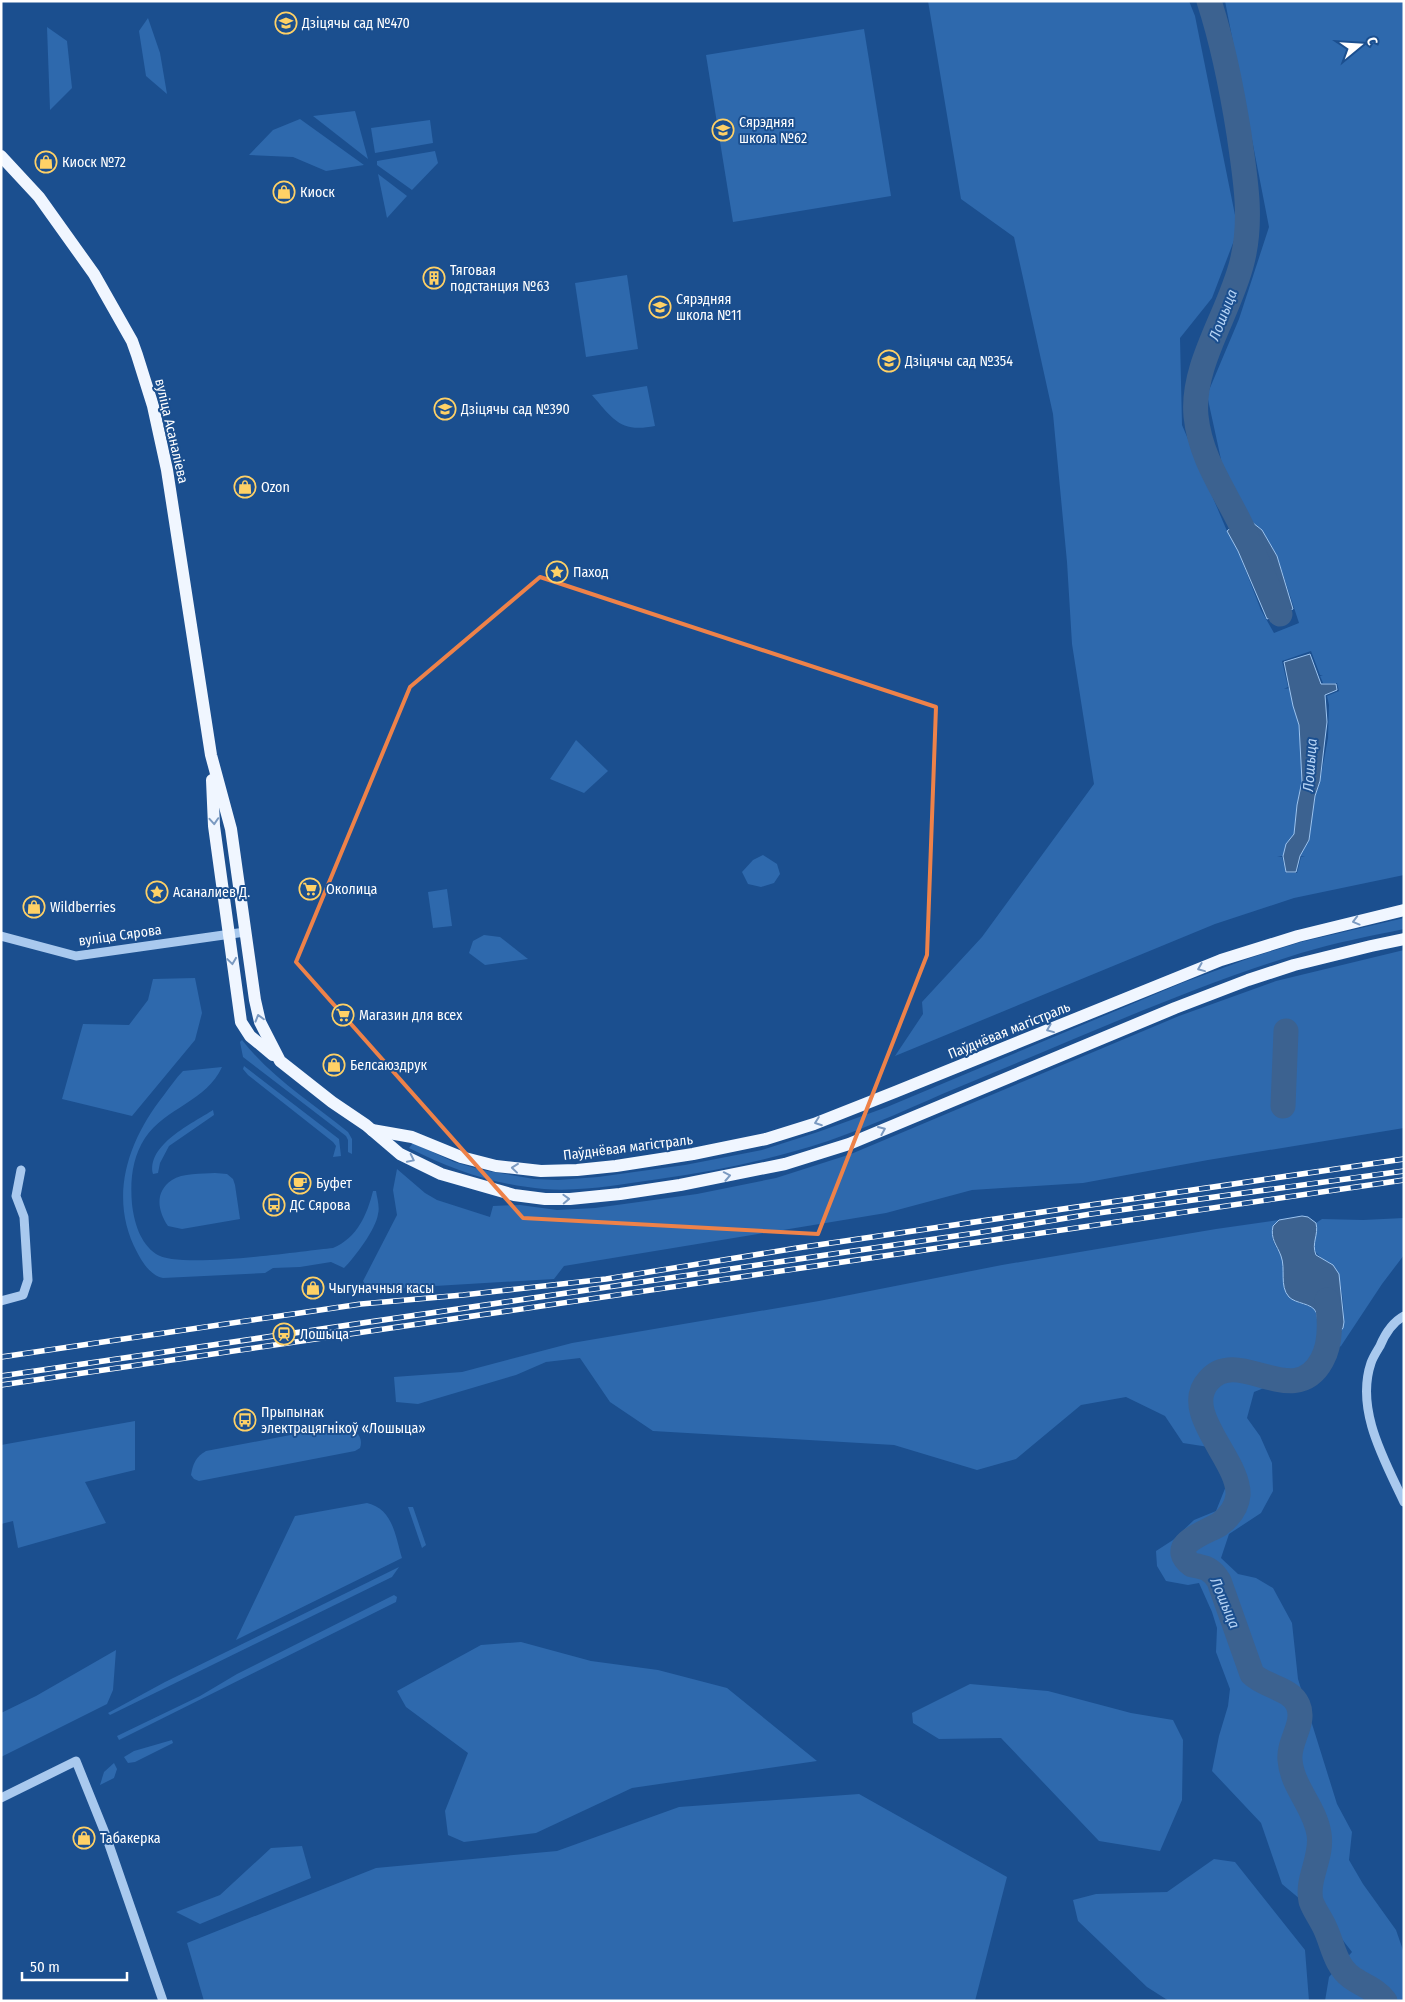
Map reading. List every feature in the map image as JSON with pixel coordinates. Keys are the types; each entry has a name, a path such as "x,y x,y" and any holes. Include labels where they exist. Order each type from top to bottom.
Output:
{"main road":[{"name":"вуліца Асаналіева","path":"1,156 39,197 80,254 111,303 138,355 167,470 211,755 231,829 255,1000 260,1022 280,1062"},
{"name":"вуліца Асаналіева","path":"211,755 214,826 241,1022 250,1036 280,1062 372,1130"},
{"name":"Паўднёвая магістраль","path":"372,1130 412,1137 461,1157 496,1166 541,1171 616,1166 693,1154 766,1139 814,1124 1221,960 1298,936 1404,910"},
{"path":"372,1130 400,1154 441,1174 514,1195 545,1199 570,1199 680,1185 785,1164 849,1144 1174,1008 1294,965 1404,939"}],"street":[{"name":"вуліца Сярова","path":"1,936 76,956 245,932"},
{"path":"1,1301 23,1295 26,1291 28,1280 24,1217 16,1196 21,1170"},
{"path":"1404,1316 1384,1336 1371,1364 1366,1395 1374,1436 1404,1502"},
{"path":"1,1798 76,1761 105,1833 163,2001"}],"highlighted area":[{"path":"540,577 936,707 927,955 818,1234 523,1218 296,962 410,687"}],"shaded area":[{"path":"928,1 1189,1 1195,16 1238,230 1212,298 1180,338 1182,425 1227,531 1238,551 1261,610 1274,633 1299,623 1277,556 1262,530 1248,519 1222,464 1207,395 1239,319 1269,227 1225,1 1404,1 1404,875 1294,898 1215,924 895,1056 923,1014 922,1002 982,937 1094,784 1072,644 1067,562 1053,414 1014,237 961,199","holes":["1311,651 1320,675 1323,675 1320,676 1323,683 1337,683 1339,691 1327,696 1329,705 1328,738 1320,781 1315,796 1309,840 1300,856 1305,857 1301,857 1297,873 1286,873 1282,857 1277,856 1283,856 1286,844 1294,834 1302,781 1299,725 1290,688 1284,689 1288,687 1282,661"]},
{"path":"148,18 160,53 167,94 146,76 139,31"},
{"path":"47,27 67,41 72,88 50,110"},
{"path":"864,29 891,196 733,222 706,55"},
{"path":"355,111 368,159 313,116"},
{"path":"300,119 364,165 326,171 293,157 249,155 273,130"},
{"path":"430,120 433,143 375,153 371,128"},
{"path":"435,151 438,163 412,190 377,165 377,161"},
{"path":"378,174 407,196 387,218"},
{"path":"627,275 638,349 586,357 575,283"},
{"path":"647,386 655,426 643,428 625,426 618,422 592,395"},
{"path":"576,740 608,771 584,793 550,779"},
{"path":"763,855 777,864 780,874 774,883 761,887 748,884 742,872 753,860"},
{"path":"447,889 452,926 433,928 428,892"},
{"path":"1404,918 1404,929 1326,946 1257,967 1128,1016 844,1135 744,1164 680,1176 602,1187 559,1190 526,1187 492,1180 458,1170 409,1148 413,1143 454,1162 482,1170 534,1179 558,1180 598,1177 685,1165 762,1150 887,1107 1182,983 1250,958 1301,942"},
{"path":"484,935 500,937 528,959 485,965 469,953 473,941"},
{"path":"1404,950 1404,1128 1208,1160 1083,1183 972,1190 886,1213 564,1266 554,1279 368,1290 363,1281 397,1215 393,1190 397,1169 425,1193 437,1200 490,1217 493,1206 520,1205 557,1210 595,1208 697,1194 776,1178 851,1154 1179,1016 1276,981"},
{"path":"195,978 202,1013 195,1040 132,1116 62,1099 83,1024 129,1025 148,1000 153,979"},
{"path":"242,1040 279,1078 348,1132 352,1139 352,1154 348,1152 346,1136 243,1057 240,1042"},
{"path":"244,1066 339,1139 341,1156 333,1157 336,1146 333,1142 248,1075 243,1069"},
{"path":"222,1067 215,1079 206,1088 153,1128 145,1138 137,1154 133,1170 131,1195 134,1218 142,1238 156,1254 169,1258 189,1260 241,1258 333,1248 355,1232 368,1209 373,1191 376,1191 379,1211 376,1220 354,1257 344,1268 331,1262 300,1267 273,1268 265,1273 163,1278 151,1272 141,1260 128,1232 124,1211 123,1190 132,1150 151,1112 183,1071"},
{"path":"213,1110 214,1115 169,1146 160,1163 158,1173 153,1174 153,1163 164,1144 183,1128"},
{"path":"215,1173 227,1174 233,1179 240,1219 182,1229 168,1226 160,1208 160,1196 166,1185 181,1176"},
{"path":"1404,1218 1404,1255 1382,1284 1341,1346 1307,1371 1254,1392 1247,1418 1260,1436 1272,1463 1273,1491 1261,1513 1229,1534 1221,1558 1238,1574 1256,1578 1273,1588 1292,1623 1298,1679 1337,1804 1352,1832 1349,1860 1363,1884 1396,1930 1404,1953 1404,2001 1325,2001 1329,1977 1352,1952 1331,1925 1282,1884 1261,1823 1212,1771 1219,1736 1228,1706 1230,1689 1216,1652 1217,1628 1199,1583 1188,1585 1166,1581 1157,1566 1156,1551 1173,1540 1194,1520 1216,1511 1232,1471 1215,1448 1183,1443 1165,1416 1126,1397 1081,1405 1016,1459 977,1470 894,1445 653,1431 610,1402 580,1358 546,1362 516,1375 418,1404 396,1402 394,1377 462,1372 572,1343 819,1301 1002,1265 1279,1220 1273,1227 1272,1237 1283,1262 1286,1292 1292,1299 1314,1309 1317,1318 1341,1332 1344,1309 1339,1280 1334,1267 1318,1255 1314,1249 1316,1223 1322,1219"},
{"path":"135,1421 135,1470 85,1482 106,1523 18,1548 13,1521 1,1524 1,1445"},
{"path":"344,1427 352,1429 360,1437 360,1448 355,1451 199,1481 191,1475 196,1461 206,1451 327,1428"},
{"path":"367,1503 376,1506 388,1517 395,1532 402,1558 236,1640 295,1516"},
{"path":"408,1507 413,1507 426,1545 422,1548"},
{"path":"399,1567 392,1577 110,1715 108,1713 165,1682"},
{"path":"394,1595 397,1597 396,1602 119,1740 117,1736 200,1696 237,1674"},
{"path":"521,1642 591,1661 658,1670 727,1688 817,1761 632,1788 536,1833 464,1842 448,1835 445,1811 468,1753 406,1707 397,1691 481,1645"},
{"path":"116,1650 113,1690 107,1704 1,1757 1,1713 36,1696"},
{"path":"970,1684 1048,1691 1131,1713 1173,1720 1183,1740 1182,1800 1160,1851 1099,1841 1001,1738 939,1739 913,1723 912,1713"},
{"path":"172,1740 173,1743 135,1762 128,1763 124,1757 134,1751"},
{"path":"114,1763 117,1769 114,1778 100,1785 104,1772"},
{"path":"859,1794 1007,1877 975,2001 204,2001 187,1943 376,1868 557,1851 679,1807"},
{"path":"302,1846 311,1878 200,1924 176,1912 220,1895 271,1848"},
{"path":"1214,1859 1235,1862 1305,1950 1309,2001 1169,2001 1147,1987 1078,1921 1073,1900 1096,1894 1167,1892"}],"water":[{"path":"1248,519 1262,530 1277,556 1293,609 1267,619 1238,551 1227,531 1239,521"},
{"path":"1310,654 1321,684 1336,684 1337,690 1325,695 1327,722 1320,781 1315,796 1309,840 1300,856 1296,872 1286,872 1283,856 1286,844 1294,834 1302,781 1299,725 1284,662"},
{"path":"1302,1216 1308,1217 1316,1223 1317,1231 1314,1247 1316,1255 1333,1265 1339,1274 1344,1322 1343,1328 1338,1334 1329,1333 1321,1328 1314,1309 1289,1297 1284,1288 1282,1261 1273,1238 1273,1226 1279,1220"}],"waterway":[{"name":"Лошыца","path":"1209,1 1223,50 1236,117 1247,198 1247,230 1242,262 1236,281 1199,377 1196,416 1198,431 1207,458 1244,532 1280,614"},
{"name":"Лошыца","path":"1283,1106 1286,1031"},
{"name":"Лошыца","path":"1327,1300 1329,1338 1322,1360 1310,1374 1297,1380 1282,1380 1235,1370 1221,1372 1209,1380 1202,1393 1201,1407 1213,1436 1236,1481 1238,1495 1234,1508 1226,1518 1220,1524 1191,1540 1185,1545 1183,1551 1185,1558 1192,1565 1208,1569 1219,1581 1252,1674 1290,1695 1298,1705 1300,1719 1290,1753 1290,1760 1295,1779 1317,1824 1320,1843 1311,1884 1311,1901 1325,1928 1341,1967 1351,1977 1373,1990 1385,2001"}],"railway":[{"path":"1,1357 361,1304 606,1279 797,1248 1404,1159"},
{"path":"1,1376 976,1233 1091,1214 1404,1171"},
{"path":"1,1385 1404,1180"}],"place":[{"name":"Дзіцячы сад №470","path":"286,23"},
{"name":"Сярэдняя школа №62","path":"723,130"},
{"name":"Киоск №72","path":"46,162"},
{"name":"Киоск","path":"284,192"},
{"name":"Тяговая подстанция №63","path":"434,278"},
{"name":"Сярэдняя школа №11","path":"660,307"},
{"name":"Дзіцячы сад №354","path":"889,361"},
{"name":"Дзіцячы сад №390","path":"445,409"},
{"name":"Ozon","path":"245,487"},
{"name":"Паход","path":"557,572"},
{"name":"Околица","path":"310,889"},
{"name":"Асаналиев Д.","path":"157,892"},
{"name":"Wildberries","path":"34,907"},
{"name":"Магазин для всех","path":"343,1015"},
{"name":"Белсаюздрук","path":"334,1065"},
{"name":"Буфет","path":"300,1183"},
{"name":"ДС Сярова","path":"274,1205"},
{"name":"Чыгуначныя касы","path":"313,1288"},
{"name":"Лошыца","path":"284,1334"},
{"name":"Прыпынак электрацягнікоў «Лошыца»","path":"245,1420"},
{"name":"Табакерка","path":"84,1838"}]}
